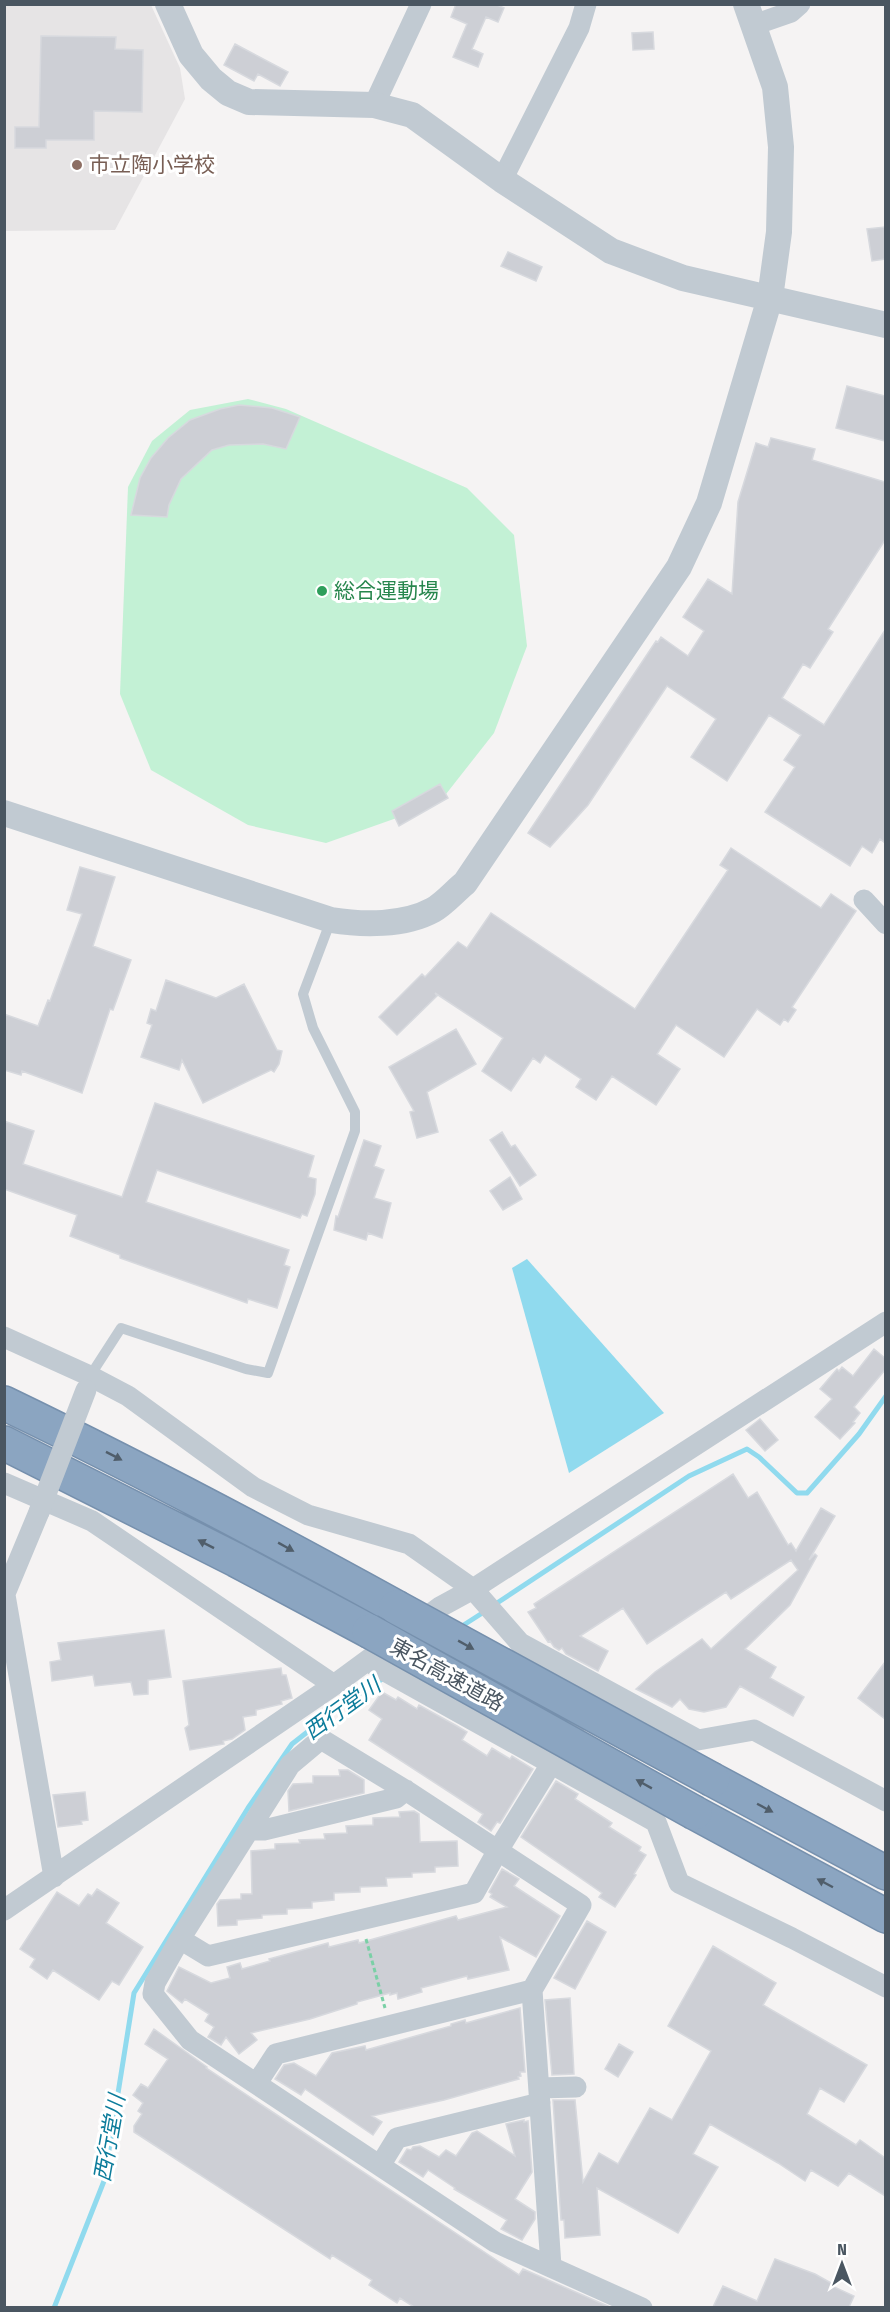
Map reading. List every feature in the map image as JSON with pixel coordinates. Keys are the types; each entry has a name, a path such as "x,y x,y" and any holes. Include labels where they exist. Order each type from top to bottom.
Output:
{"highway":[{"name":"東名高速道路","path":"4,1403 119,1458 254,1529 885,1873"},
{"name":"東名高速道路","path":"4,1443 226,1554 378,1660 695,1813 885,1916"}],"street":[{"path":"168,4 191,55 211,79 228,93 249,102 374,105 412,115 502,180 612,251 683,278 885,325"},
{"path":"374,105 421,4"},
{"path":"502,180 579,28 586,4"},
{"path":"4,813 331,920 353,924 398,922 432,910 465,883 679,567 709,503 770,298 779,232 781,147 775,87 750,15 791,12 800,4"},
{"path":"864,900 885,924"},
{"path":"4,1910 334,1684 378,1660 440,1607 483,1601 885,1322"},
{"path":"4,1337 88,1383 128,1396 254,1487 308,1515 409,1544 483,1601 520,1643 698,1740 754,1730 885,1801"},
{"path":"54,1877 5,1596 88,1383"},
{"path":"4,1483 92,1521 334,1684"},
{"path":"378,1660 552,1765 656,1822 679,1883 885,1986"},
{"path":"180,1939 208,1956 474,1893 599,1686"},
{"path":"551,2266 532,1990 581,1905 497,1852 406,1790 321,1739 290,1765 180,1939 155,1983 153,1994 190,2040 381,2164 495,2242 642,2307"},
{"path":"250,1830 264,1830 396,1798 406,1790"},
{"path":"257,2083 276,2054 532,1990"},
{"path":"381,2164 397,2138 576,2087"}],"lane":[{"path":"88,1383 121,1328 246,1369 268,1373 355,1131 355,1112 313,1028 303,994 331,920"}],"path":[{"path":"360,1920 390,2025"}],"shaded area":[{"name":"市立陶小学校","path":"4,5 151,5 180,68 185,99 115,230 5,231"}],"green space":[{"name":"総合運動場","path":"248,399 286,409 467,488 514,535 527,646 494,733 439,803 326,843 248,825 151,770 120,694 128,487 152,441 190,410"}],"water":[{"path":"527,1259 664,1413 569,1473 512,1268"}],"building":[{"path":"456,4 495,4 504,8 498,22 486,17 472,49 483,54 478,67 453,57 467,24 451,17"},
{"path":"653,32 654,49 633,50 632,33"},
{"path":"41,36 116,37 115,49 143,50 142,112 94,111 94,140 46,140 46,148 15,148 15,127 39,127"},
{"path":"235,44 288,72 280,86 258,74 254,81 224,65"},
{"path":"885,227 885,259 872,261 867,229"},
{"path":"508,252 542,267 536,281 501,266"},
{"path":"847,386 885,396 885,441 836,428"},
{"path":"239,405 272,408 300,417 286,449 263,444 229,445 212,450 181,479 169,505 167,517 131,515 140,478 151,458 168,438 190,420"},
{"path":"771,438 815,449 812,460 885,482 885,540 828,629 833,632 810,668 803,664 782,698 824,725 885,630 885,843 880,839 872,853 862,846 850,866 765,812 795,767 784,760 801,735 769,715 727,781 691,757 716,719 667,686 588,805 550,847 528,833 656,641 658,642 661,637 688,656 704,631 683,617 708,579 732,594 738,502 756,443 768,447"},
{"path":"440,784 448,798 399,826 392,811"},
{"path":"731,848 821,908 831,894 856,911 792,1007 796,1010 788,1022 784,1019 780,1025 757,1009 724,1057 676,1025 657,1054 680,1069 656,1105 612,1076 596,1100 576,1087 581,1079 545,1055 540,1063 533,1058 511,1091 482,1071 503,1038 435,993 437,996 397,1035 379,1017 422,974 425,977 458,942 467,948 491,913 635,1009 728,870 720,865"},
{"path":"80,867 115,877 93,946 131,960 113,1010 110,1009 82,1093 22,1071 21,1075 4,1070 4,1014 38,1026 48,1000 50,1001 82,914 67,910"},
{"path":"166,980 216,998 244,984 277,1050 282,1051 279,1064 274,1072 271,1070 203,1103 182,1060 179,1070 141,1057 152,1025 147,1023 151,1009 156,1011"},
{"path":"456,1029 476,1064 427,1092 438,1132 417,1138 410,1112 414,1111 389,1067"},
{"path":"155,1103 314,1156 308,1177 316,1179 315,1194 307,1216 302,1214 300,1218 157,1170 146,1202 289,1250 284,1265 290,1267 277,1308 248,1299 247,1303 120,1258 120,1255 70,1236 77,1215 4,1189 4,1121 34,1131 23,1164 122,1197"},
{"path":"502,1132 511,1147 515,1145 536,1175 520,1186 490,1140"},
{"path":"364,1140 381,1146 374,1166 384,1170 374,1198 391,1203 382,1238 368,1233 366,1240 334,1230 336,1216 338,1217"},
{"path":"510,1177 522,1199 503,1210 490,1191"},
{"path":"874,1349 885,1358 885,1370 854,1407 860,1413 853,1422 855,1423 840,1439 815,1417 832,1399 820,1389 837,1369 839,1371 842,1367 853,1376"},
{"path":"760,1419 778,1440 765,1451 746,1430"},
{"path":"733,1474 748,1498 757,1492 788,1545 791,1543 796,1551 821,1508 835,1516 809,1560 815,1554 817,1556 790,1605 745,1649 776,1667 770,1678 804,1697 793,1716 740,1686 726,1707 704,1712 689,1709 680,1699 672,1707 636,1689 655,1672 702,1639 711,1649 798,1570 791,1560 731,1599 726,1592 647,1644 623,1608 580,1636 608,1651 598,1671 566,1654 562,1648 559,1650 554,1647 550,1641 548,1642 528,1612 536,1608 534,1604"},
{"path":"164,1630 171,1677 148,1680 148,1694 134,1695 131,1682 95,1686 93,1675 52,1681 50,1662 61,1660 58,1643"},
{"path":"885,1662 885,1719 858,1698"},
{"path":"281,1668 282,1675 286,1675 292,1698 281,1701 282,1704 256,1710 256,1715 243,1717 245,1730 232,1739 223,1741 224,1744 190,1750 185,1728 189,1725 183,1681"},
{"path":"382,1692 396,1700 398,1697 417,1709 419,1705 467,1732 462,1740 487,1756 492,1748 510,1759 512,1756 533,1769 500,1823 497,1822 491,1831 478,1822 483,1814 369,1740 382,1719 369,1710"},
{"path":"339,1770 348,1770 364,1780 364,1793 289,1811 288,1791 293,1784 313,1783 313,1776 340,1776"},
{"path":"556,1781 578,1794 575,1799 612,1823 609,1827 641,1847 639,1851 646,1855 615,1907 599,1897 602,1893 521,1837"},
{"path":"85,1792 88,1820 81,1821 82,1824 58,1827 53,1795"},
{"path":"414,1811 419,1814 420,1842 457,1841 458,1866 435,1867 435,1872 412,1873 412,1877 386,1878 387,1886 360,1887 360,1892 334,1893 334,1900 312,1902 312,1908 287,1909 287,1914 262,1915 262,1918 237,1920 237,1925 218,1926 217,1904 220,1900 241,1899 241,1894 252,1894 251,1851 275,1849 275,1844 300,1843 299,1840 325,1839 324,1834 347,1833 346,1826 373,1825 373,1818 400,1817 399,1812"},
{"path":"502,1869 519,1879 514,1886 560,1916 536,1957 500,1937 509,1970 468,1979 467,1976 421,1988 422,1992 398,1999 397,1993 390,1995 390,1993 310,2019 251,2033 257,2040 239,2054 226,2037 221,2045 208,2037 214,2027 205,2021 209,2014 185,1999 182,2003 167,1991 179,1967 211,1983 230,1978 227,1967 240,1963 242,1969 328,1943 329,1947 358,1940 359,1943 456,1916 458,1920 507,1907 490,1897 492,1894 489,1892"},
{"path":"97,1889 119,1903 106,1923 143,1947 119,1985 112,1981 99,2000 53,1970 47,1979 30,1967 35,1959 20,1949 57,1892 79,1906 88,1894 92,1896"},
{"path":"587,1921 606,1932 575,1989 554,1978"},
{"path":"713,1946 776,1983 763,2005 867,2065 844,2102 820,2088 807,2114 856,2145 860,2140 885,2158 885,2196 849,2173 838,2186 811,2170 805,2181 710,2124 693,2154 718,2167 678,2233 597,2188 600,2235 565,2238 564,2220 561,2220 553,2100 575,2100 583,2182 599,2153 618,2164 650,2108 672,2120 711,2051 668,2026"},
{"path":"570,1998 574,2074 552,2075 545,2000"},
{"path":"520,2008 525,2072 520,2072 519,2079 444,2100 372,2116 382,2122 373,2135 305,2089 301,2095 275,2079 284,2065 294,2063 316,2076 332,2053 365,2046 366,2050 465,2020 466,2023"},
{"path":"154,2029 206,2068 519,2275 523,2269 610,2307 414,2307 400,2298 397,2303 369,2285 372,2280 332,2255 330,2259 134,2132 134,2126 142,2114 138,2111 143,2103 133,2095 141,2084 148,2088 168,2059 145,2044"},
{"path":"619,2044 633,2052 618,2077 605,2069"},
{"path":"524,2120 524,2122 528,2121 532,2172 515,2199 535,2212 535,2219 522,2240 501,2229 507,2220 454,2189 428,2170 423,2177 399,2162 407,2149 411,2150 413,2147 420,2146 439,2157 446,2150 456,2156 472,2133 477,2131 515,2156 506,2124"},
{"path":"775,2259 815,2274 833,2284 832,2286 854,2296 849,2307 713,2307 723,2286 757,2301"}],"waterway":[{"name":"西行堂川","path":"494,1605 689,1476 747,1449 759,1457 797,1493 807,1493 859,1434 886,1396"},
{"name":"西行堂川","path":"459,1628 487,1610"},
{"name":"西行堂川","path":"54,2308 104,2181 134,1993 248,1808 292,1744 343,1704 384,1678"}],"place":[{"name":"市立陶小学校","path":"77,165"},
{"name":"総合運動場","path":"322,591"}]}
